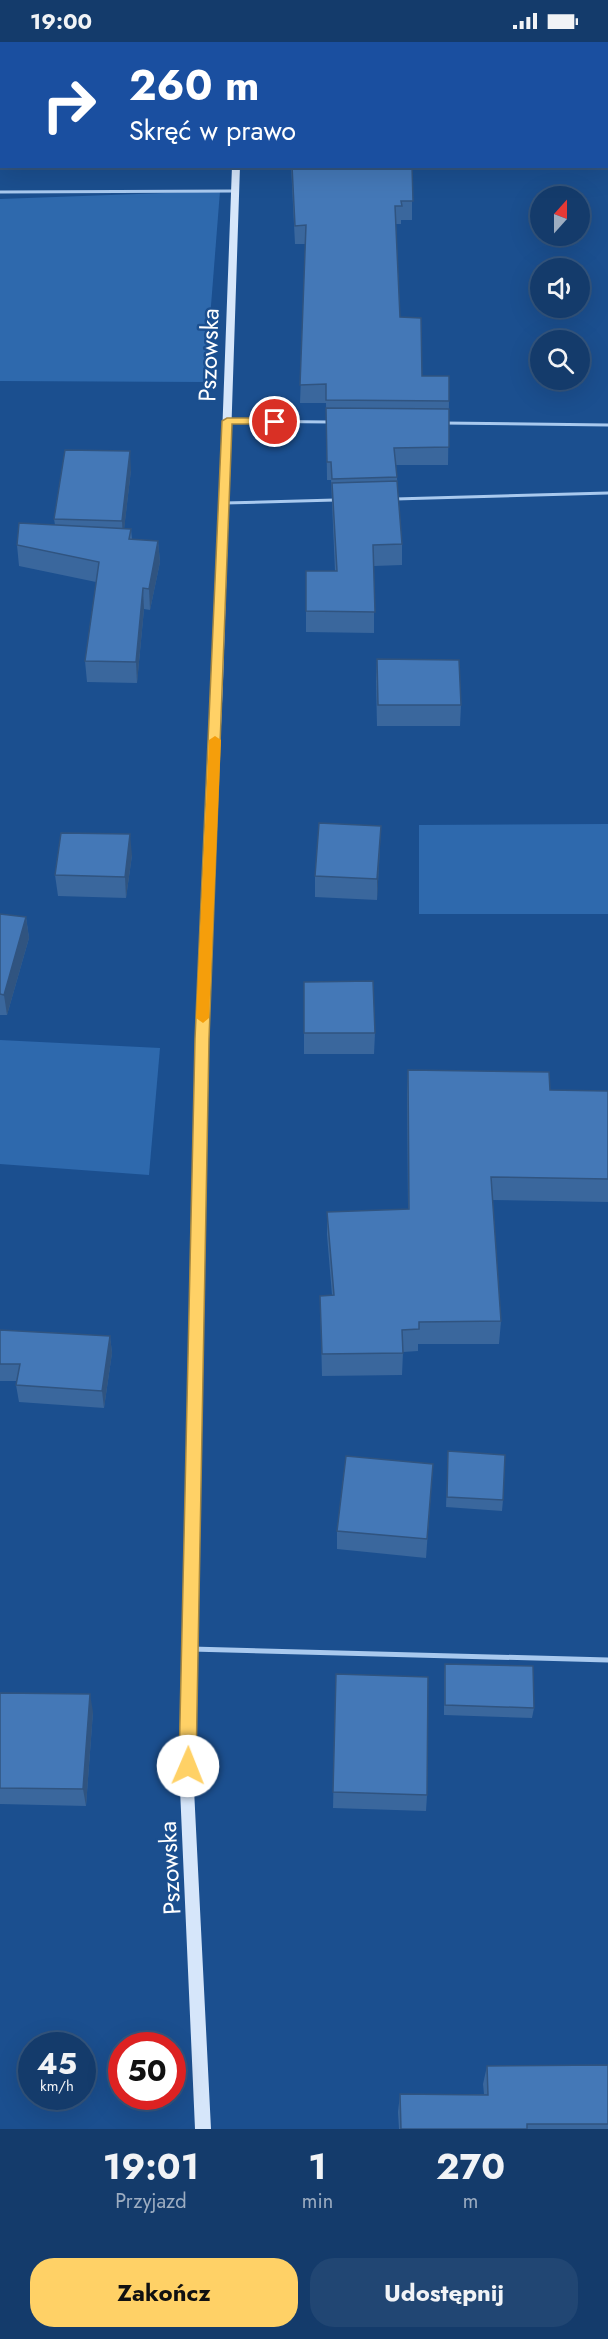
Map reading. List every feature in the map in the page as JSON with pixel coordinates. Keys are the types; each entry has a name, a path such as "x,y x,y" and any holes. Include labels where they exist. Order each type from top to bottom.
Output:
{"main road":[{"name":"Pszowska","path":"203,2129 187,1789 202,1021 236,168"}],"lane":[{"path":"0,192 235,191"},
{"path":"227,421 334,422"},
{"path":"441,423 608,425"},
{"path":"392,499 608,494"},
{"path":"224,503 344,500"},
{"path":"191,1649 608,1660"}],"shaded area":[{"path":"220,191 205,382 0,381 0,199"},
{"path":"608,824 608,914 419,914 419,825"},
{"path":"0,1040 160,1048 149,1175 0,1164"}],"building":[{"path":"292,168 412,168 413,201 401,201 402,206 395,206 400,317 421,318 422,376 449,376 449,401 326,400 326,384 300,385 306,225 295,226"},
{"path":"326,408 449,409 449,447 394,448 397,477 332,479 331,462 327,462"},
{"path":"65,450 130,451 122,521 54,519"},
{"path":"397,481 402,544 373,545 375,612 306,611 306,571 337,571 332,483"},
{"path":"19,523 131,529 129,539 158,541 149,589 143,588 136,662 85,661 99,562 17,545"},
{"path":"377,659 459,660 461,705 378,705"},
{"path":"319,823 381,826 377,879 315,876"},
{"path":"61,833 130,834 125,877 55,875"},
{"path":"0,914 26,917 4,995 0,994"},
{"path":"373,981 375,1033 304,1033 304,982"},
{"path":"408,1070 549,1072 550,1090 608,1091 608,1179 491,1177 501,1321 419,1322 419,1329 402,1330 403,1353 322,1354 320,1296 334,1295 327,1212 409,1209"},
{"path":"0,1330 110,1336 102,1391 16,1385 20,1364 0,1364"},
{"path":"448,1451 505,1455 503,1500 447,1497"},
{"path":"346,1456 433,1464 427,1539 337,1531"},
{"path":"445,1664 533,1666 534,1708 445,1705"},
{"path":"336,1674 428,1677 427,1795 333,1792"},
{"path":"0,1693 90,1694 83,1789 0,1788"},
{"path":"608,2065 608,2124 527,2124 527,2129 401,2129 400,2094 488,2095 487,2066"}],"slow traffic":[{"path":"203,1018 215,740"}],"route":[{"path":"188,1766 195,1307 202,1039 227,421 275,422"}]}
